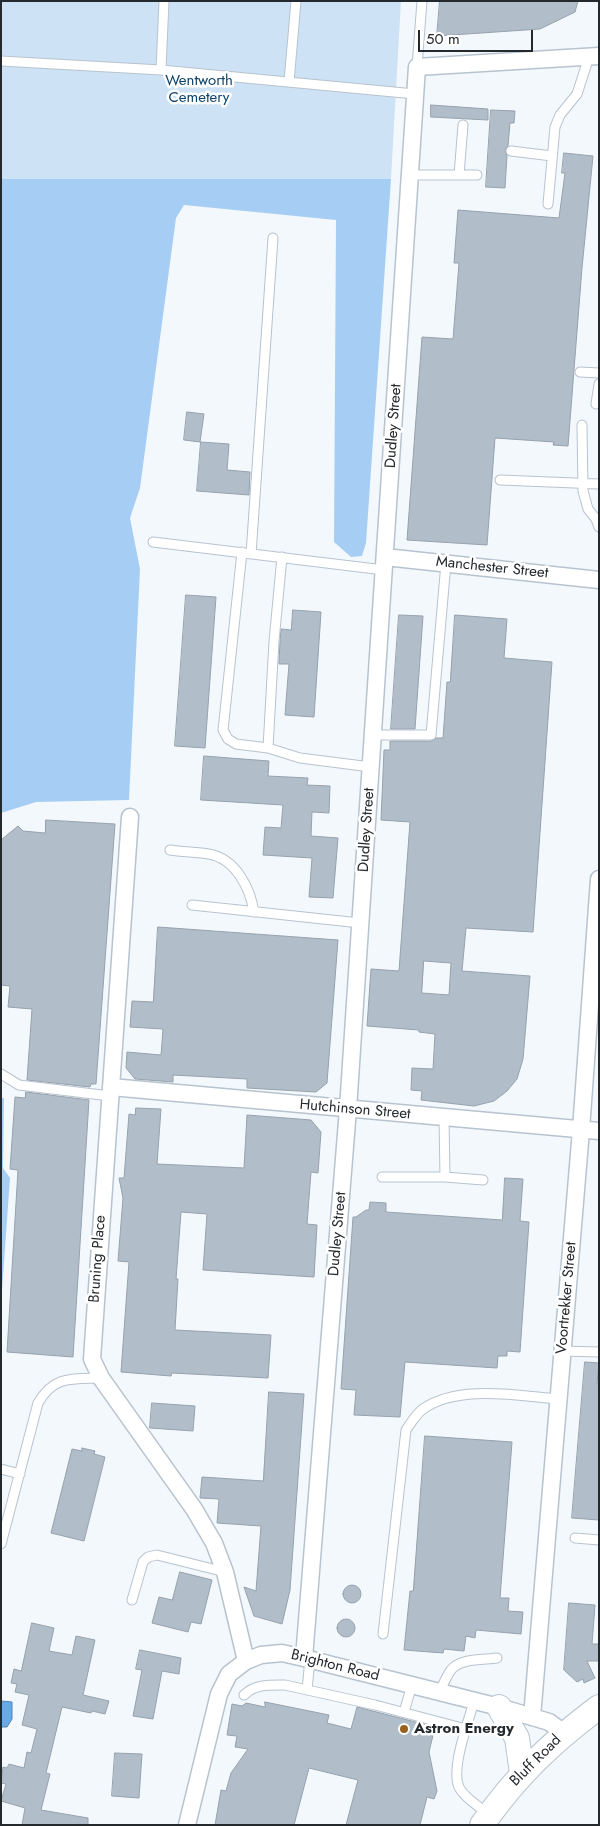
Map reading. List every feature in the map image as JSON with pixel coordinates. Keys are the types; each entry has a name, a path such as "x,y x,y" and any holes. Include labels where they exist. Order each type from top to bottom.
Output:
{"main road":[{"path":"499,1707 517,1738 522,1774"},
{"name":"Bluff Road","path":"486,1820 522,1774 564,1733 599,1707"}],"street":[{"path":"417,67 594,57"},
{"name":"Dudley Street","path":"307,1658 348,1110 417,67"},
{"name":"Manchester Street","path":"384,563 446,564 599,580"},
{"name":"Bruning Place","path":"130,817 92,1359 101,1378 194,1509 214,1543 225,1572 246,1661"},
{"name":"Voortrekker Street","path":"532,1717 581,1130 599,879"},
{"name":"Hutchinson Street","path":"110,1091 599,1131"},
{"name":"Brighton Road","path":"187,1825 219,1694 230,1674 246,1661 261,1655 282,1653 307,1658 499,1707 549,1722 564,1733"}],"lane":[{"path":"161,70 164,1"},
{"path":"289,82 296,1"},
{"name":"Dudley Street","path":"417,67 422,1"},
{"path":"548,204 555,127 560,116 577,94 594,57"},
{"path":"1,61 161,70 415,94"},
{"path":"459,175 463,125"},
{"path":"511,152 552,156"},
{"path":"410,175 478,175"},
{"path":"273,238 246,553 223,730 228,739 236,744 268,748 300,758 371,767"},
{"path":"580,372 599,373"},
{"path":"596,404 599,384"},
{"path":"582,425 583,491 588,509 596,519 599,527"},
{"path":"500,480 599,484"},
{"path":"153,542 282,557 384,563"},
{"path":"268,748 274,641 282,557"},
{"path":"373,736 431,735 446,564"},
{"path":"170,850 212,854 232,866 242,877 251,896 254,912"},
{"path":"192,905 360,923"},
{"path":"1,1074 20,1085 110,1091"},
{"path":"444,1118 445,1178"},
{"path":"382,1177 483,1180"},
{"path":"563,1351 599,1352"},
{"path":"1,1544 38,1403 43,1394 50,1387 64,1379 101,1378"},
{"path":"383,1634 406,1430 422,1410 445,1398 479,1393 559,1399"},
{"path":"1,1469 20,1474"},
{"path":"575,1538 599,1540"},
{"path":"132,1600 143,1562 148,1557 157,1554 225,1572"},
{"path":"307,1658 308,1690"},
{"path":"439,1692 451,1669 458,1664 497,1658"},
{"path":"244,1695 250,1690 270,1685 285,1685 404,1712 466,1729"},
{"path":"404,1712 412,1685"},
{"path":"474,1701 458,1761 458,1785 486,1820"}],"green space":[{"name":"Wentworth Cemetery","path":"1,1 401,1 391,179 1,179"}],"shaded area":[{"path":"1,179 391,179 366,543 362,556 351,557 334,542 336,220 184,205 176,218 140,488 130,518 140,569 129,800 36,802 1,813"},
{"path":"1,1098 4,1098 3,1168 10,1178 1,1305"},
{"path":"1,1701 12,1702 12,1719 7,1727 1,1727"}],"building":[{"path":"440,1 578,1 575,12 540,29 437,36"},
{"path":"431,105 488,109 488,120 431,117"},
{"path":"491,110 515,111 514,123 510,123 508,146 505,150 507,156 505,188 486,187"},
{"path":"564,153 593,156 568,446 553,445 554,442 495,438 487,545 407,540 422,337 453,339 459,263 454,263 458,210 559,218 565,173 562,173"},
{"path":"187,412 204,414 200,442 184,440"},
{"path":"201,442 229,444 227,470 250,472 249,495 197,491"},
{"path":"186,595 216,597 205,748 175,746"},
{"path":"293,610 321,612 314,717 285,715 289,664 279,664 280,641 281,629 291,630"},
{"path":"399,615 423,616 415,729 391,729"},
{"path":"455,615 507,619 504,658 552,662 533,932 466,928 462,971 530,976 523,1059 517,1079 507,1091 494,1101 474,1106 421,1100 422,1091 411,1090 412,1068 433,1069 435,1034 419,1032 419,1030 367,1026 371,969 399,971 410,822 381,820 384,750 390,750 390,741 431,741 436,738 443,738 447,682 450,682","holes":["424,961 451,963 449,995 422,993"]},
{"path":"204,756 269,761 268,776 308,778 307,785 330,786 329,813 312,812 311,836 338,838 333,898 309,897 312,858 263,855 265,827 281,828 283,805 201,800"},
{"path":"46,820 115,824 96,1084 91,1084 90,1087 27,1080 32,1009 8,1007 10,986 1,985 1,840 18,826 23,831 45,833"},
{"path":"158,927 338,940 327,1083 316,1092 247,1088 247,1079 173,1075 173,1082 135,1079 126,1068 127,1052 161,1055 163,1029 130,1027 132,1001 153,1002"},
{"path":"26,1092 89,1100 73,1357 7,1352 18,1170 10,1169 15,1097 25,1098"},
{"path":"136,1108 161,1109 157,1164 244,1168 247,1115 311,1120 321,1132 318,1173 311,1172 307,1224 317,1225 314,1277 203,1270 207,1214 181,1212 176,1279 178,1279 175,1330 271,1335 268,1378 172,1373 171,1376 121,1372 129,1262 118,1261 123,1198 119,1178 124,1178 129,1114 135,1115"},
{"path":"505,1178 523,1179 520,1221 529,1222 520,1352 507,1351 507,1356 498,1356 497,1368 405,1362 400,1417 354,1415 356,1390 341,1389 353,1217 369,1210 370,1202 386,1203 386,1212 502,1220"},
{"path":"585,1362 599,1363 597,1384 599,1384 599,1520 572,1518"},
{"path":"269,1392 304,1394 290,1590 282,1624 254,1616 244,1587 256,1591 261,1526 217,1523 219,1499 200,1498 202,1477 263,1481"},
{"path":"152,1403 195,1406 193,1431 150,1428"},
{"path":"425,1436 512,1442 500,1598 509,1598 508,1611 523,1612 521,1634 476,1630 475,1638 466,1636 464,1651 444,1649 443,1653 404,1650 410,1591 413,1591"},
{"path":"82,1448 95,1451 94,1454 105,1457 84,1541 51,1533 72,1449 82,1451"},
{"path":"180,1572 212,1580 201,1624 191,1622 188,1632 152,1623 159,1597 172,1600"},
{"path":"352,1585 358,1588 361,1594 358,1600 352,1603 346,1600 343,1594 346,1588"},
{"path":"569,1603 595,1605 592,1644 599,1644 599,1661 587,1661 595,1678 584,1683 583,1679 577,1682 564,1670"},
{"path":"346,1619 352,1622 355,1628 352,1634 346,1637 340,1634 337,1628 340,1622"},
{"path":"32,1623 54,1628 49,1651 72,1655 76,1636 95,1640 83,1695 109,1701 105,1714 62,1707 46,1773 50,1774 41,1810 88,1818 88,1825 22,1825 25,1808 1,1801 6,1784 1,1783 3,1767 7,1768 9,1764 24,1768 27,1752 31,1753 37,1729 22,1725 29,1695 15,1692 17,1684 11,1683 14,1669 21,1671"},
{"path":"140,1650 181,1658 179,1674 162,1671 153,1719 133,1716 142,1670 136,1669"},
{"path":"265,1702 329,1715 327,1723 351,1729 357,1707 435,1727 429,1752 437,1791 434,1799 427,1797 420,1825 346,1825 358,1780 309,1768 294,1825 215,1825 221,1790 226,1791 231,1773 248,1749 235,1747 237,1736 227,1735 232,1704 242,1706 246,1703 265,1707"},
{"path":"115,1753 142,1754 139,1798 112,1796"}],"place":[{"name":"Astron Energy","path":"404,1729"}]}
